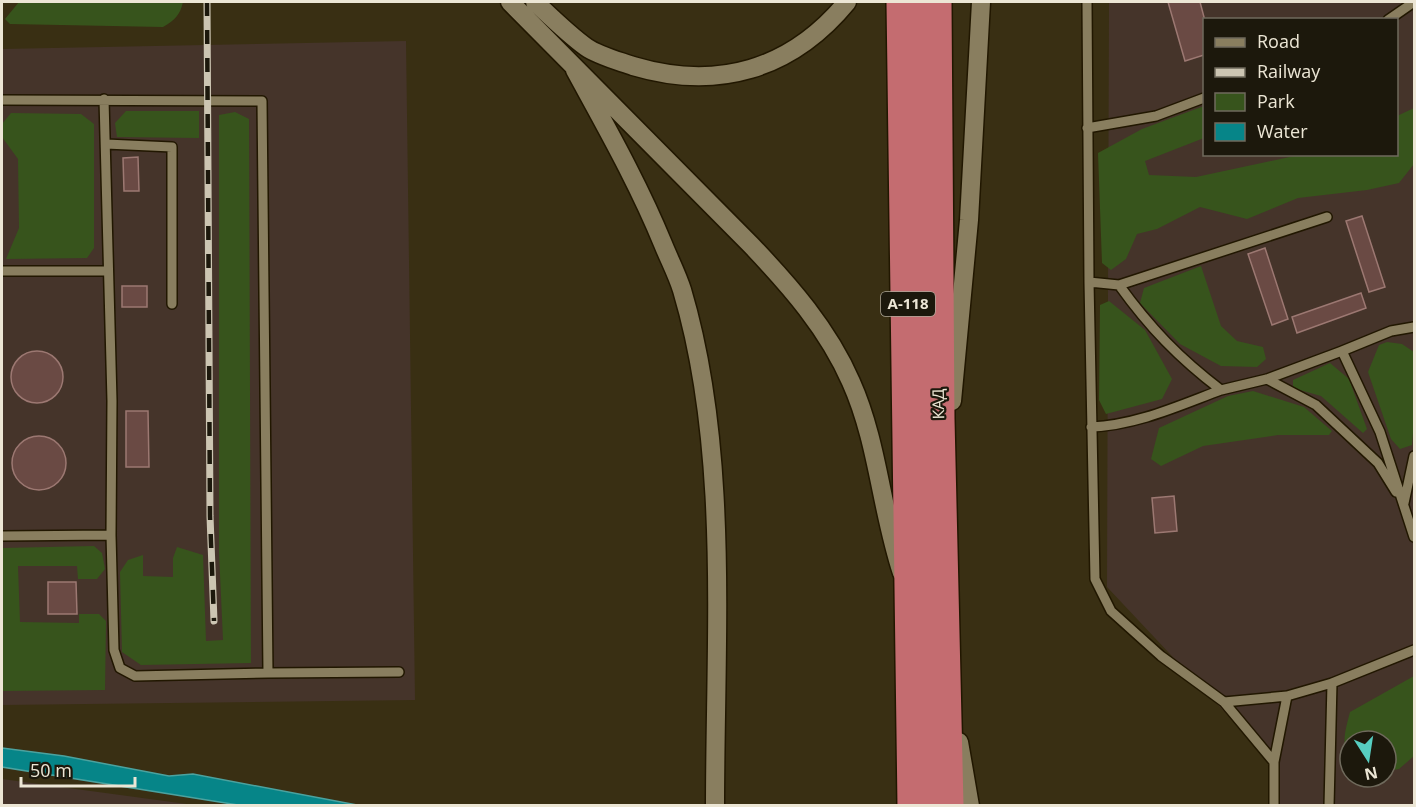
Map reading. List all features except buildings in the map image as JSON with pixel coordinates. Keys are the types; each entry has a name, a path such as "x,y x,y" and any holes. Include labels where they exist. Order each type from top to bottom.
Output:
{"highway":[{"name":"КАД","path":"903,2 914,806"},
{"name":"КАД","path":"935,2 938,419 942,510 947,806"}],"street":[{"path":"510,2 751,245 790,286 816,320 851,382 872,449 889,534 912,606"},
{"path":"535,2 588,48 666,76 704,76 739,73 770,63 802,45 828,25 847,2"},
{"path":"942,510 969,220 981,2"},
{"path":"575,70 645,200 682,290 702,384 711,454 716,524 715,806"},
{"path":"945,650 970,806"}],"lane":[{"path":"1087,2 1091,427 1095,579 1110,611 1161,656 1224,702 1274,762"},
{"path":"1391,18 1414,2"},
{"path":"1087,128 1156,116 1203,98"},
{"path":"104,99 112,401 111,535 114,650 120,668 135,676 399,672"},
{"path":"2,100 262,101 268,673"},
{"path":"106,144 172,147 172,304"},
{"path":"1089,282 1119,285 1327,217"},
{"path":"2,271 107,271"},
{"path":"1119,285 1150,328 1192,368 1221,390"},
{"path":"1091,427 1112,426 1142,419 1221,390 1267,379 1391,331 1414,327"},
{"path":"1342,351 1380,432 1414,537"},
{"path":"1267,379 1316,405 1378,463 1404,504"},
{"path":"1404,504 1414,456"},
{"path":"2,536 111,535"},
{"path":"1224,702 1287,696 1332,683 1414,650"},
{"path":"1329,806 1332,683"},
{"path":"1274,806 1274,762 1287,696"}],"shaded area":[{"path":"1109,2 1414,2 1414,805 1280,805 1278,769 1107,587"},
{"path":"406,41 415,700 2,705 2,49"},
{"path":"2,779 194,805 2,805"}],"green space":[{"path":"19,2 183,2 176,17 163,27 10,24 5,19"},
{"path":"1203,106 1203,138 1145,161 1149,175 1196,177 1294,156 1398,156 1398,116 1414,108 1414,164 1399,183 1367,190 1298,198 1247,219 1200,207 1157,229 1137,234 1126,259 1111,270 1102,263 1098,153 1142,129"},
{"path":"126,111 199,111 199,138 117,137 115,123"},
{"path":"235,112 249,119 251,663 141,665 122,652 120,572 128,560 143,555 143,576 173,577 173,558 177,547 203,555 206,641 223,640 219,552 219,115"},
{"path":"11,113 81,114 94,124 94,248 87,258 6,259 19,228 18,159 2,137 2,124"},
{"path":"1201,266 1221,326 1237,341 1263,347 1266,359 1257,367 1221,366 1180,344 1140,303 1144,288"},
{"path":"1109,301 1145,330 1172,379 1162,399 1106,414 1099,400 1100,305"},
{"path":"1387,342 1402,344 1414,352 1412,445 1400,449 1391,439 1368,372 1379,345"},
{"path":"1330,363 1349,379 1367,429 1363,433 1321,396 1293,388 1293,380"},
{"path":"1253,391 1304,407 1332,431 1329,435 1278,435 1203,446 1161,466 1151,459 1159,428 1228,396"},
{"path":"94,546 102,553 105,569 97,579 78,579 77,566 18,566 20,622 79,623 79,614 99,614 106,621 105,690 2,691 2,548"},
{"path":"1414,676 1414,756 1398,769 1398,729 1346,729 1350,712"}],"water":[{"path":"2,748 64,756 169,776 193,774 357,805 238,805 2,767"}],"railway":[{"path":"207,2 210,516 214,621"}]}
